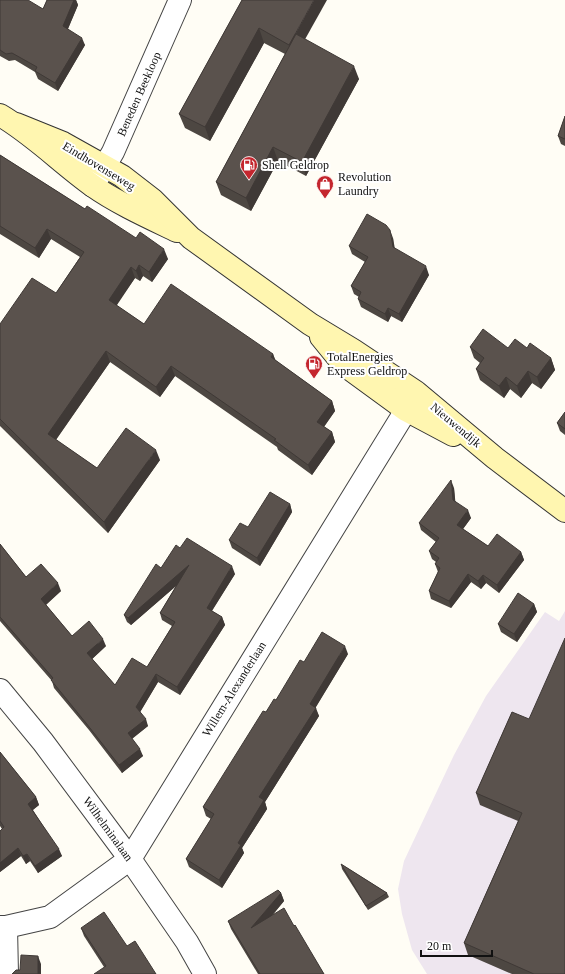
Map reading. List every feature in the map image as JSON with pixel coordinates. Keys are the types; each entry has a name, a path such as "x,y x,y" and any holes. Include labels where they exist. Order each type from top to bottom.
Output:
{"main road":[{"name":"Eindhovenseweg","path":"8,119 63,144 122,176 153,200 191,238 310,324 353,350 411,401"},
{"name":"Eindhovenseweg","path":"8,119 94,186 144,215 191,238"},
{"name":"Nieuwendijk","path":"411,401 495,458 565,511"}],"street":[{"name":"Beneden Beekloop","path":"94,186 117,143 180,0"},
{"name":"Willem-Alexanderlaan","path":"3,927 50,917 130,859 411,401"},
{"name":"Wilhelminalaan","path":"0,690 43,742 130,859 187,942 205,974"},
{"path":"3,927 7,974"}],"shaded area":[{"path":"565,611 565,974 427,974 412,950 402,914 398,889 404,861 454,755 486,696 545,612 559,621"}],"building":[{"path":"0,0 28,0 43,9 47,0 74,0 63,26 82,38 55,83 35,71 37,67 12,53 6,54 0,50"},
{"path":"242,0 314,0 289,45 259,28 205,127 179,114"},
{"path":"296,34 354,66 302,162 273,147 246,198 216,182"},
{"path":"565,116 565,139 558,136"},
{"path":"0,155 85,209 87,206 136,238 140,232 164,249 149,272 139,265 136,271 131,267 109,300 144,324 171,284 273,354 271,357 332,401 317,422 332,432 308,465 274,440 276,439 171,366 156,387 106,351 48,434 97,468 126,428 156,450 104,522 0,419 0,324 32,278 56,293 84,252 47,229 35,248 0,226"},
{"path":"367,214 386,225 390,230 393,247 426,266 399,314 388,308 385,314 358,299 361,292 351,286 368,257 349,246"},
{"path":"483,329 508,348 515,339 527,348 530,343 551,358 537,377 528,371 517,386 506,377 499,386 476,369 484,358 470,347"},
{"path":"565,412 565,429 557,423"},
{"path":"451,480 453,500 468,510 457,525 488,546 497,534 521,552 497,585 483,575 478,581 468,574 449,601 429,591 440,568 435,564 439,558 429,551 439,538 419,523"},
{"path":"270,492 290,504 257,558 229,540 240,523 248,527"},
{"path":"187,538 232,566 207,608 222,617 177,687 156,674 136,707 146,719 128,733 140,749 119,765 51,680 53,678 0,617 0,544 26,577 41,564 58,583 41,599 72,636 89,621 103,639 87,653 115,685 132,658 147,667 175,622 160,613 189,565 128,618 124,615 156,564 161,568 176,545 180,548"},
{"path":"518,593 534,604 514,634 498,624"},
{"path":"322,632 345,646 310,704 316,708 259,797 264,800 238,843 241,845 219,880 186,859 214,814 203,807 263,711 266,712 274,699 276,700 300,660 304,662"},
{"path":"565,638 565,974 534,974 464,943 522,813 476,793 512,712 529,719"},
{"path":"0,752 36,797 28,804 59,849 35,866 27,854 23,856 18,848 0,863 0,831 4,827 0,821"},
{"path":"341,864 387,893 366,906"},
{"path":"278,890 281,893 251,928 284,908 324,974 260,974 228,921"},
{"path":"104,912 127,946 135,941 156,974 94,974 106,966 81,928"},
{"path":"21,955 38,956 38,974 12,974 16,970 20,970"}],"place":[{"name":"Shell Geldrop","path":"249,180"},
{"name":"Revolution Laundry","path":"325,199"},
{"name":"TotalEnergies Express Geldrop","path":"314,379"}]}
